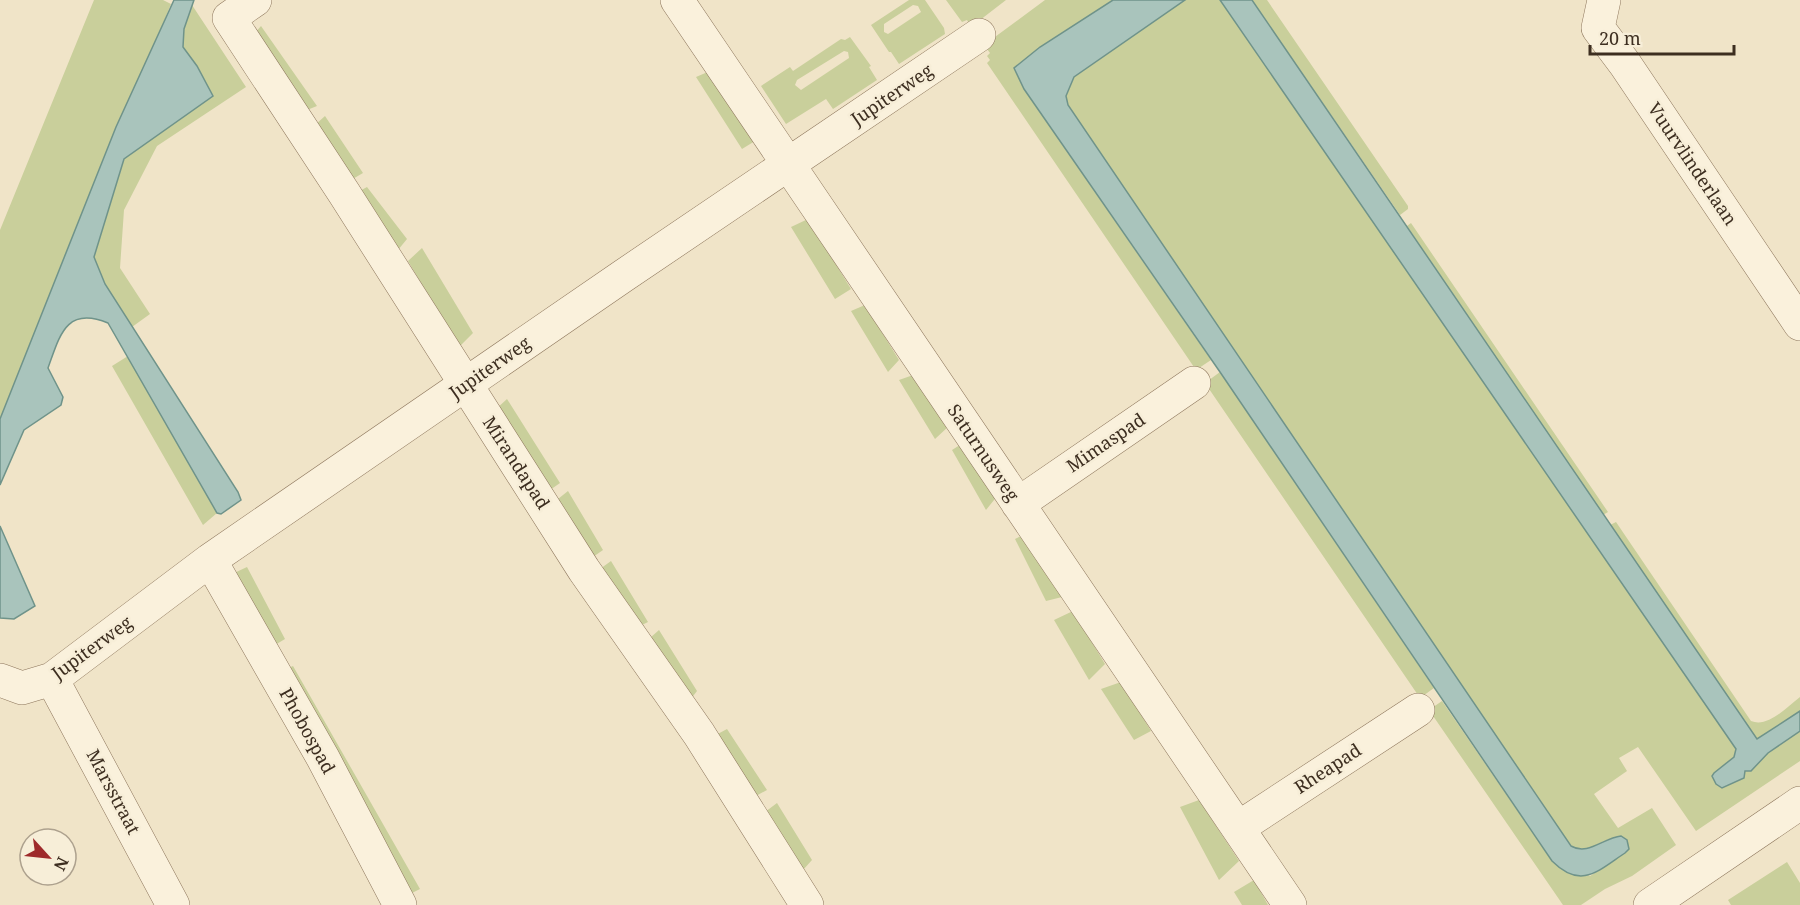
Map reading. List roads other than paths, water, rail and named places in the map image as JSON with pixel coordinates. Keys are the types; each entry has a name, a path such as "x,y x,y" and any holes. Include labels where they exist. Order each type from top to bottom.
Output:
{"street":[{"name":"Saturnusweg","path":"677,0 1290,905"},
{"name":"Vuurvlinderlaan","path":"1604,0 1598,28 1800,324"},
{"name":"Mirandapad","path":"242,9 344,193 584,570 699,734 807,905"},
{"name":"Jupiterweg","path":"0,680 22,688 52,679 210,560 979,35"},
{"name":"Mimaspad","path":"1018,504 1194,383"},
{"name":"Phobospad","path":"210,560 323,758 400,905"},
{"name":"Marsstraat","path":"52,679 173,905"},
{"name":"Rheapad","path":"1238,828 1418,710"},
{"path":"1650,905 1800,803"}],"water":[{"path":"174,0 194,0 184,29 183,47 197,66 213,96 124,159 94,257 105,284 238,492 241,500 221,514 217,513 108,323 94,319 83,318 74,321 61,335 48,368 63,397 61,405 24,430 0,485 0,419 116,127"},
{"path":"1113,0 1185,0 1074,77 1066,96 1068,105 1571,846 1577,849 1590,848 1621,836 1627,840 1629,849 1598,871 1589,875 1572,875 1552,861 1220,372 1024,89 1014,68 1040,47"},
{"path":"1220,0 1252,0 1757,739 1800,711 1800,731 1768,753 1751,771 1745,771 1744,778 1722,788 1716,784 1712,776 1734,757 1736,749"},
{"path":"0,526 35,606 14,619 0,618"}]}
